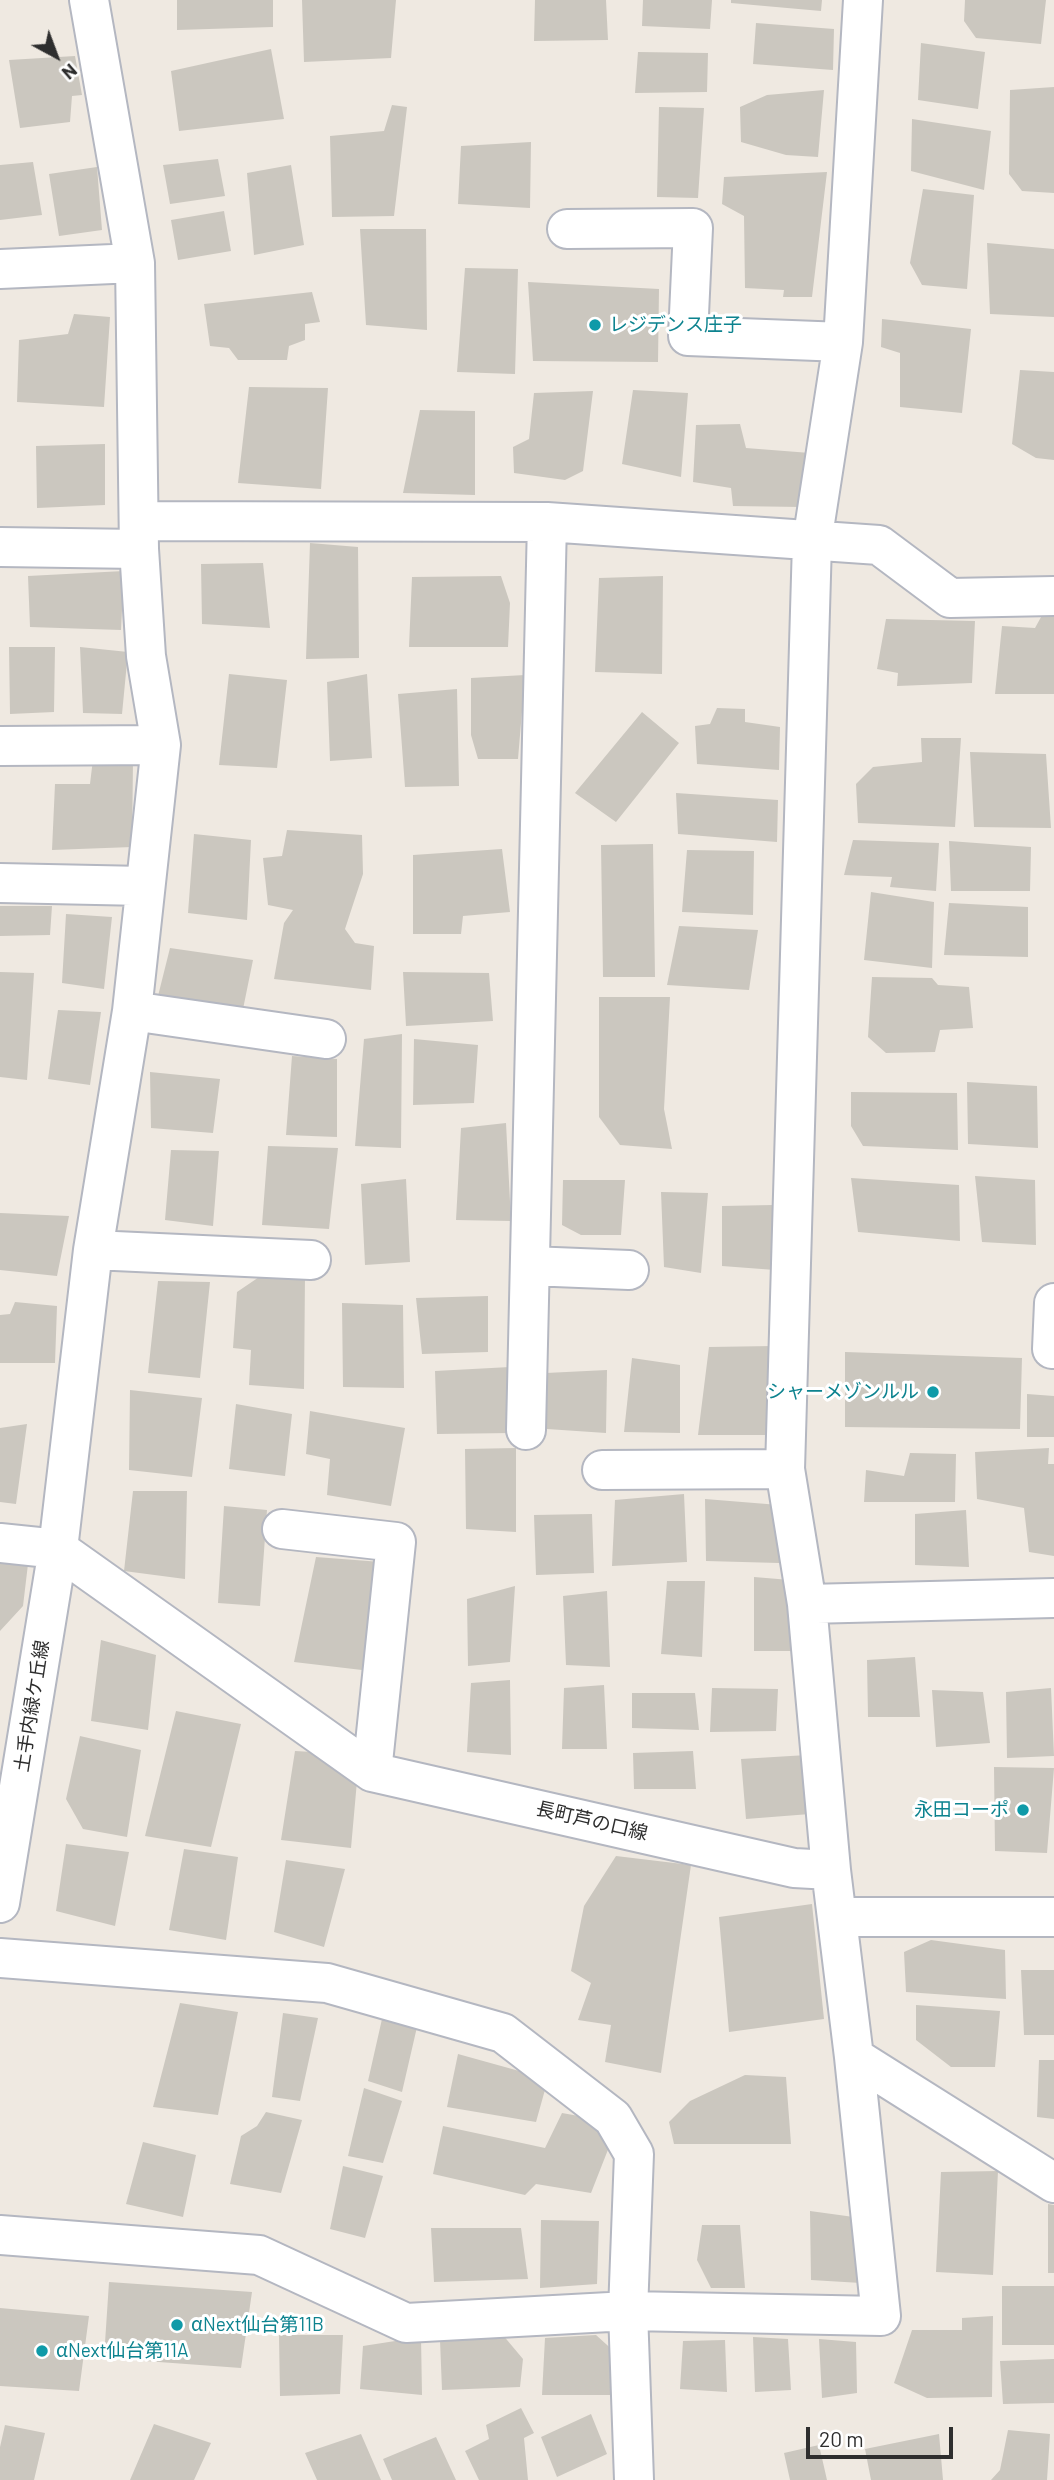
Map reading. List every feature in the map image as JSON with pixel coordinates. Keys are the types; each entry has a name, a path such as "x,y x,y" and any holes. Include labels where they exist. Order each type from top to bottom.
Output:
{"street":[{"name":"土手内緑ケ丘線","path":"0,1903 58,1549 93,1250 132,1011 161,745 146,656 139,535 135,262 89,0"},
{"path":"0,2235 259,2255 406,2323 628,2311 881,2316 831,1870 807,1604 785,1469 812,542 842,342 863,0"},
{"path":"567,229 693,228 688,336 842,342"},
{"path":"0,269 135,262"},
{"path":"526,1430 547,522"},
{"path":"0,547 139,535 547,522 879,545 950,597 1054,596"},
{"path":"0,746 161,745"},
{"path":"0,883 144,886"},
{"path":"132,1011 326,1039"},
{"path":"93,1250 311,1261"},
{"path":"530,1266 629,1270"},
{"path":"1052,1349 1054,1303"},
{"path":"602,1470 785,1469"},
{"path":"282,1529 396,1542 372,1772"},
{"name":"長町芦の口線","path":"0,1543 58,1549 372,1772 794,1868 831,1870"},
{"path":"807,1604 1054,1598"},
{"path":"837,1917 1054,1917"},
{"path":"0,1958 327,1983 503,2033 613,2118 634,2154 621,2476"},
{"path":"854,2057 1054,2183"}],"building":[{"path":"177,0 273,0 273,27 177,30"},
{"path":"302,0 396,0 391,58 304,62"},
{"path":"535,0 606,0 608,40 534,41"},
{"path":"643,0 712,0 710,29 642,26"},
{"path":"731,0 822,0 821,11 731,3"},
{"path":"965,0 1046,0 1041,44 976,38 964,21"},
{"path":"756,23 834,29 833,70 753,64"},
{"path":"921,43 985,52 978,109 918,100"},
{"path":"271,49 284,119 179,131 171,71"},
{"path":"638,52 708,53 707,92 635,93"},
{"path":"75,56 82,95 72,96 70,122 20,128 9,60"},
{"path":"1054,87 1054,193 1022,191 1009,174 1010,90"},
{"path":"824,90 818,157 786,155 741,142 740,107 767,95"},
{"path":"392,105 407,107 394,216 332,217 330,136 384,131"},
{"path":"659,107 704,108 698,198 657,197"},
{"path":"912,119 991,131 984,190 911,171"},
{"path":"531,142 530,208 458,204 461,146"},
{"path":"218,159 225,196 170,204 163,165"},
{"path":"33,162 42,215 0,220 0,165"},
{"path":"291,165 304,245 254,255 247,173"},
{"path":"97,167 102,230 59,236 49,174"},
{"path":"827,172 812,297 783,297 784,290 745,288 744,216 722,204 724,177"},
{"path":"923,189 974,195 967,289 922,285 910,263"},
{"path":"224,211 231,251 178,260 171,220"},
{"path":"360,229 426,229 427,330 366,325"},
{"path":"987,243 1054,249 1054,317 990,314"},
{"path":"465,268 518,269 515,374 457,372"},
{"name":"レジデンス庄子","path":"528,282 659,289 658,362 533,361"},
{"path":"312,292 320,322 305,324 305,340 289,346 287,360 238,360 229,348 210,346 204,304"},
{"path":"74,314 110,317 104,407 17,402 19,340 68,334"},
{"path":"882,319 971,329 962,413 900,407 900,353 881,347"},
{"path":"1020,370 1054,372 1054,460 1036,458 1012,444"},
{"path":"249,387 328,388 321,489 238,483"},
{"path":"633,390 688,393 681,477 622,464"},
{"path":"593,391 583,471 565,480 514,473 513,447 529,439 534,393"},
{"path":"420,410 475,411 475,495 403,493"},
{"path":"740,424 746,448 810,453 801,507 733,506 731,488 693,482 696,425"},
{"path":"105,444 105,505 37,508 36,446"},
{"path":"310,543 358,547 359,658 306,659"},
{"path":"263,563 270,628 202,624 201,564"},
{"path":"124,571 121,630 30,627 28,576"},
{"path":"501,576 510,603 508,647 409,647 412,577"},
{"path":"663,576 662,674 595,672 599,578"},
{"path":"1046,608 1054,610 1054,694 995,694 1002,626 1035,628"},
{"path":"886,619 975,621 972,683 897,686 898,673 877,669"},
{"path":"9,647 55,647 54,712 10,714"},
{"path":"80,647 128,652 122,714 83,713"},
{"path":"229,674 287,680 277,768 219,765"},
{"path":"367,674 372,758 330,761 327,682"},
{"path":"525,675 518,759 478,759 471,735 471,678"},
{"path":"457,689 459,786 405,787 398,694"},
{"path":"717,708 745,709 745,722 780,727 779,770 697,764 695,726 710,724"},
{"path":"642,712 679,743 616,822 575,793"},
{"path":"921,738 961,738 955,827 858,823 856,784 873,767 922,762"},
{"path":"970,752 1046,754 1051,828 974,827"},
{"path":"93,759 133,759 132,847 52,850 55,784 90,784"},
{"path":"676,793 778,800 777,842 678,834"},
{"path":"287,830 362,835 363,874 345,929 355,943 374,946 371,990 274,979 284,923 293,910 268,905 263,858 282,856"},
{"path":"194,834 251,840 247,920 188,913"},
{"path":"853,840 939,843 936,891 890,887 892,877 844,875"},
{"path":"949,841 1031,847 1030,891 951,891"},
{"path":"653,844 655,977 603,977 601,845"},
{"path":"502,849 510,912 463,916 461,934 413,934 413,855"},
{"path":"687,850 754,851 753,915 682,912"},
{"path":"871,892 934,902 932,968 864,960"},
{"path":"949,903 1028,907 1028,957 944,955"},
{"path":"0,906 52,906 50,935 0,936"},
{"path":"66,914 112,917 104,989 62,983"},
{"path":"679,926 758,930 749,990 667,985"},
{"path":"170,948 253,960 243,1009 157,1000"},
{"path":"0,972 34,973 27,1080 0,1077"},
{"path":"403,972 489,973 493,1021 406,1026"},
{"path":"872,977 932,978 938,985 969,987 973,1028 940,1030 935,1052 886,1053 868,1037"},
{"path":"599,997 670,997 664,1109 672,1149 620,1145 599,1117"},
{"path":"58,1010 101,1012 90,1085 48,1079"},
{"path":"402,1034 401,1148 355,1146 364,1039"},
{"path":"414,1039 478,1045 474,1103 413,1105"},
{"path":"292,1056 337,1059 337,1137 286,1135"},
{"path":"150,1072 220,1079 213,1133 151,1128"},
{"path":"967,1082 1037,1086 1038,1148 968,1144"},
{"path":"851,1092 957,1093 958,1150 863,1146 851,1126"},
{"path":"506,1123 511,1221 456,1220 461,1128"},
{"path":"268,1146 338,1148 329,1229 262,1225"},
{"path":"171,1150 219,1151 213,1226 165,1220"},
{"path":"975,1176 1035,1180 1036,1245 982,1242"},
{"path":"851,1178 959,1185 960,1241 858,1232"},
{"path":"406,1179 410,1262 365,1265 361,1184"},
{"path":"563,1180 625,1180 621,1235 581,1235 562,1225"},
{"path":"661,1192 708,1193 701,1273 664,1267"},
{"path":"773,1205 775,1270 722,1266 722,1206"},
{"path":"0,1213 69,1216 57,1276 0,1270"},
{"path":"265,1273 305,1274 304,1389 249,1385 251,1350 233,1348 237,1292"},
{"path":"158,1281 210,1282 200,1378 148,1373"},
{"path":"488,1296 488,1352 422,1354 416,1298"},
{"path":"15,1302 57,1306 55,1363 0,1363 0,1315 10,1314"},
{"path":"342,1303 403,1305 404,1388 343,1387"},
{"path":"773,1346 775,1435 698,1435 709,1347"},
{"name":"シャーメゾンルル","path":"845,1352 1022,1358 1020,1429 845,1427"},
{"path":"632,1358 680,1365 680,1433 624,1432"},
{"path":"510,1367 512,1433 437,1434 435,1371"},
{"path":"607,1370 606,1433 547,1429 546,1373"},
{"path":"130,1390 202,1398 192,1477 129,1470"},
{"path":"1027,1394 1054,1396 1054,1437 1027,1437"},
{"path":"236,1404 292,1414 285,1476 229,1469"},
{"path":"310,1411 405,1428 391,1506 327,1495 330,1459 306,1454"},
{"path":"27,1424 16,1504 0,1502 0,1428"},
{"path":"516,1448 516,1532 466,1529 465,1449"},
{"path":"1049,1448 1048,1464 1054,1464 1054,1556 1029,1552 1024,1508 977,1499 975,1452"},
{"path":"910,1453 956,1454 955,1502 864,1502 866,1470 904,1476"},
{"path":"133,1491 187,1491 185,1579 124,1571"},
{"path":"684,1494 687,1562 612,1566 615,1500"},
{"path":"705,1499 779,1505 779,1563 706,1561"},
{"path":"224,1506 267,1510 260,1606 218,1603"},
{"path":"966,1510 969,1567 915,1565 915,1514"},
{"path":"592,1514 594,1573 536,1575 534,1515"},
{"path":"316,1557 381,1562 362,1670 294,1662"},
{"path":"0,1562 28,1564 23,1606 0,1631"},
{"path":"754,1577 790,1580 792,1651 754,1651"},
{"path":"667,1581 705,1581 702,1657 661,1654"},
{"path":"515,1586 510,1662 468,1666 467,1599"},
{"path":"607,1591 610,1667 566,1665 563,1596"},
{"path":"101,1640 156,1655 148,1730 91,1721"},
{"path":"915,1657 920,1717 868,1717 867,1660"},
{"path":"510,1680 511,1755 467,1752 471,1683"},
{"path":"604,1685 607,1749 562,1749 564,1688"},
{"path":"712,1688 778,1689 776,1731 710,1732"},
{"path":"1051,1688 1054,1756 1007,1758 1006,1692"},
{"path":"932,1690 983,1692 990,1743 936,1747"},
{"path":"632,1693 695,1693 699,1730 632,1728"},
{"path":"176,1711 241,1724 211,1847 145,1836"},
{"path":"80,1736 141,1750 127,1837 83,1829 66,1799"},
{"path":"295,1751 329,1753 357,1781 351,1848 281,1840"},
{"path":"693,1751 696,1789 634,1789 633,1753"},
{"path":"807,1755 810,1814 746,1819 741,1759"},
{"name":"永田コーポ","path":"994,1767 1054,1768 1047,1853 995,1851"},
{"path":"66,1844 129,1852 115,1926 56,1911"},
{"path":"184,1849 238,1857 226,1940 169,1930"},
{"path":"616,1856 691,1865 661,2073 605,2062 611,2025 578,2020 591,1983 571,1971 584,1906"},
{"path":"286,1860 345,1869 324,1947 274,1932"},
{"path":"812,1904 824,2019 729,2032 719,1917"},
{"path":"931,1940 1005,1950 1006,1999 906,1992 904,1952"},
{"path":"1021,1970 1054,1970 1054,2035 1024,2035"},
{"path":"180,2003 238,2012 218,2115 153,2107"},
{"path":"916,2005 1000,2011 995,2067 951,2067 916,2040"},
{"path":"283,2013 318,2018 300,2101 272,2097"},
{"path":"382,2019 417,2027 402,2092 368,2081"},
{"path":"458,2054 548,2079 536,2122 447,2107"},
{"path":"1039,2060 1054,2060 1054,2119 1037,2117"},
{"path":"745,2075 786,2077 791,2144 674,2144 669,2122 690,2101"},
{"path":"364,2088 402,2101 383,2163 348,2156"},
{"path":"266,2112 302,2120 281,2193 230,2184 241,2136 257,2126"},
{"path":"562,2113 601,2120 611,2142 591,2193 536,2184 525,2195 433,2174 443,2126 545,2148"},
{"path":"143,2142 196,2155 183,2217 126,2204"},
{"path":"343,2166 383,2176 365,2238 330,2229"},
{"path":"998,2171 993,2275 936,2272 941,2172"},
{"path":"1048,2204 1054,2205 1054,2273 1048,2273"},
{"path":"810,2211 861,2218 861,2283 811,2280"},
{"path":"541,2220 599,2221 597,2284 540,2288"},
{"path":"702,2225 740,2225 745,2288 711,2288 697,2260"},
{"path":"431,2228 521,2228 528,2279 434,2282"},
{"name":"αNext仙台第11B","path":"109,2282 252,2292 241,2368 104,2358"},
{"path":"1002,2286 1054,2286 1054,2345 1002,2345"},
{"name":"αNext仙台第11A","path":"0,2308 89,2316 79,2391 0,2386"},
{"path":"993,2316 992,2397 927,2398 894,2383 912,2330 962,2330 962,2318"},
{"path":"502,2334 523,2359 520,2387 442,2390 440,2340"},
{"path":"279,2335 343,2335 340,2394 280,2396"},
{"path":"596,2335 617,2354 617,2395 542,2395 545,2338"},
{"path":"421,2337 422,2395 360,2389 363,2346"},
{"path":"753,2337 788,2339 791,2390 755,2392"},
{"path":"819,2339 856,2342 857,2393 822,2398"},
{"path":"725,2340 727,2392 680,2389 683,2341"},
{"path":"1054,2359 1054,2403 1003,2404 1000,2361"},
{"path":"521,2408 534,2433 524,2438 528,2480 479,2480 465,2451 489,2439 486,2425"},
{"path":"591,2414 607,2454 557,2477 541,2437"},
{"path":"154,2424 211,2443 194,2480 130,2480"},
{"path":"5,2425 45,2433 34,2480 0,2480 0,2447"},
{"path":"1008,2430 1050,2434 1047,2480 991,2480 1000,2470"},
{"path":"361,2434 381,2480 317,2480 305,2453"},
{"path":"939,2434 943,2480 871,2480 865,2449"},
{"path":"436,2437 456,2480 392,2480 383,2459"},
{"path":"819,2445 827,2480 790,2480 784,2453"}],"place":[{"name":"レジデンス庄子","path":"595,325"},
{"name":"シャーメゾンルル","path":"933,1392"},
{"name":"永田コーポ","path":"1023,1810"},
{"name":"αNext仙台第11B","path":"177,2325"},
{"name":"αNext仙台第11A","path":"42,2351"}]}
